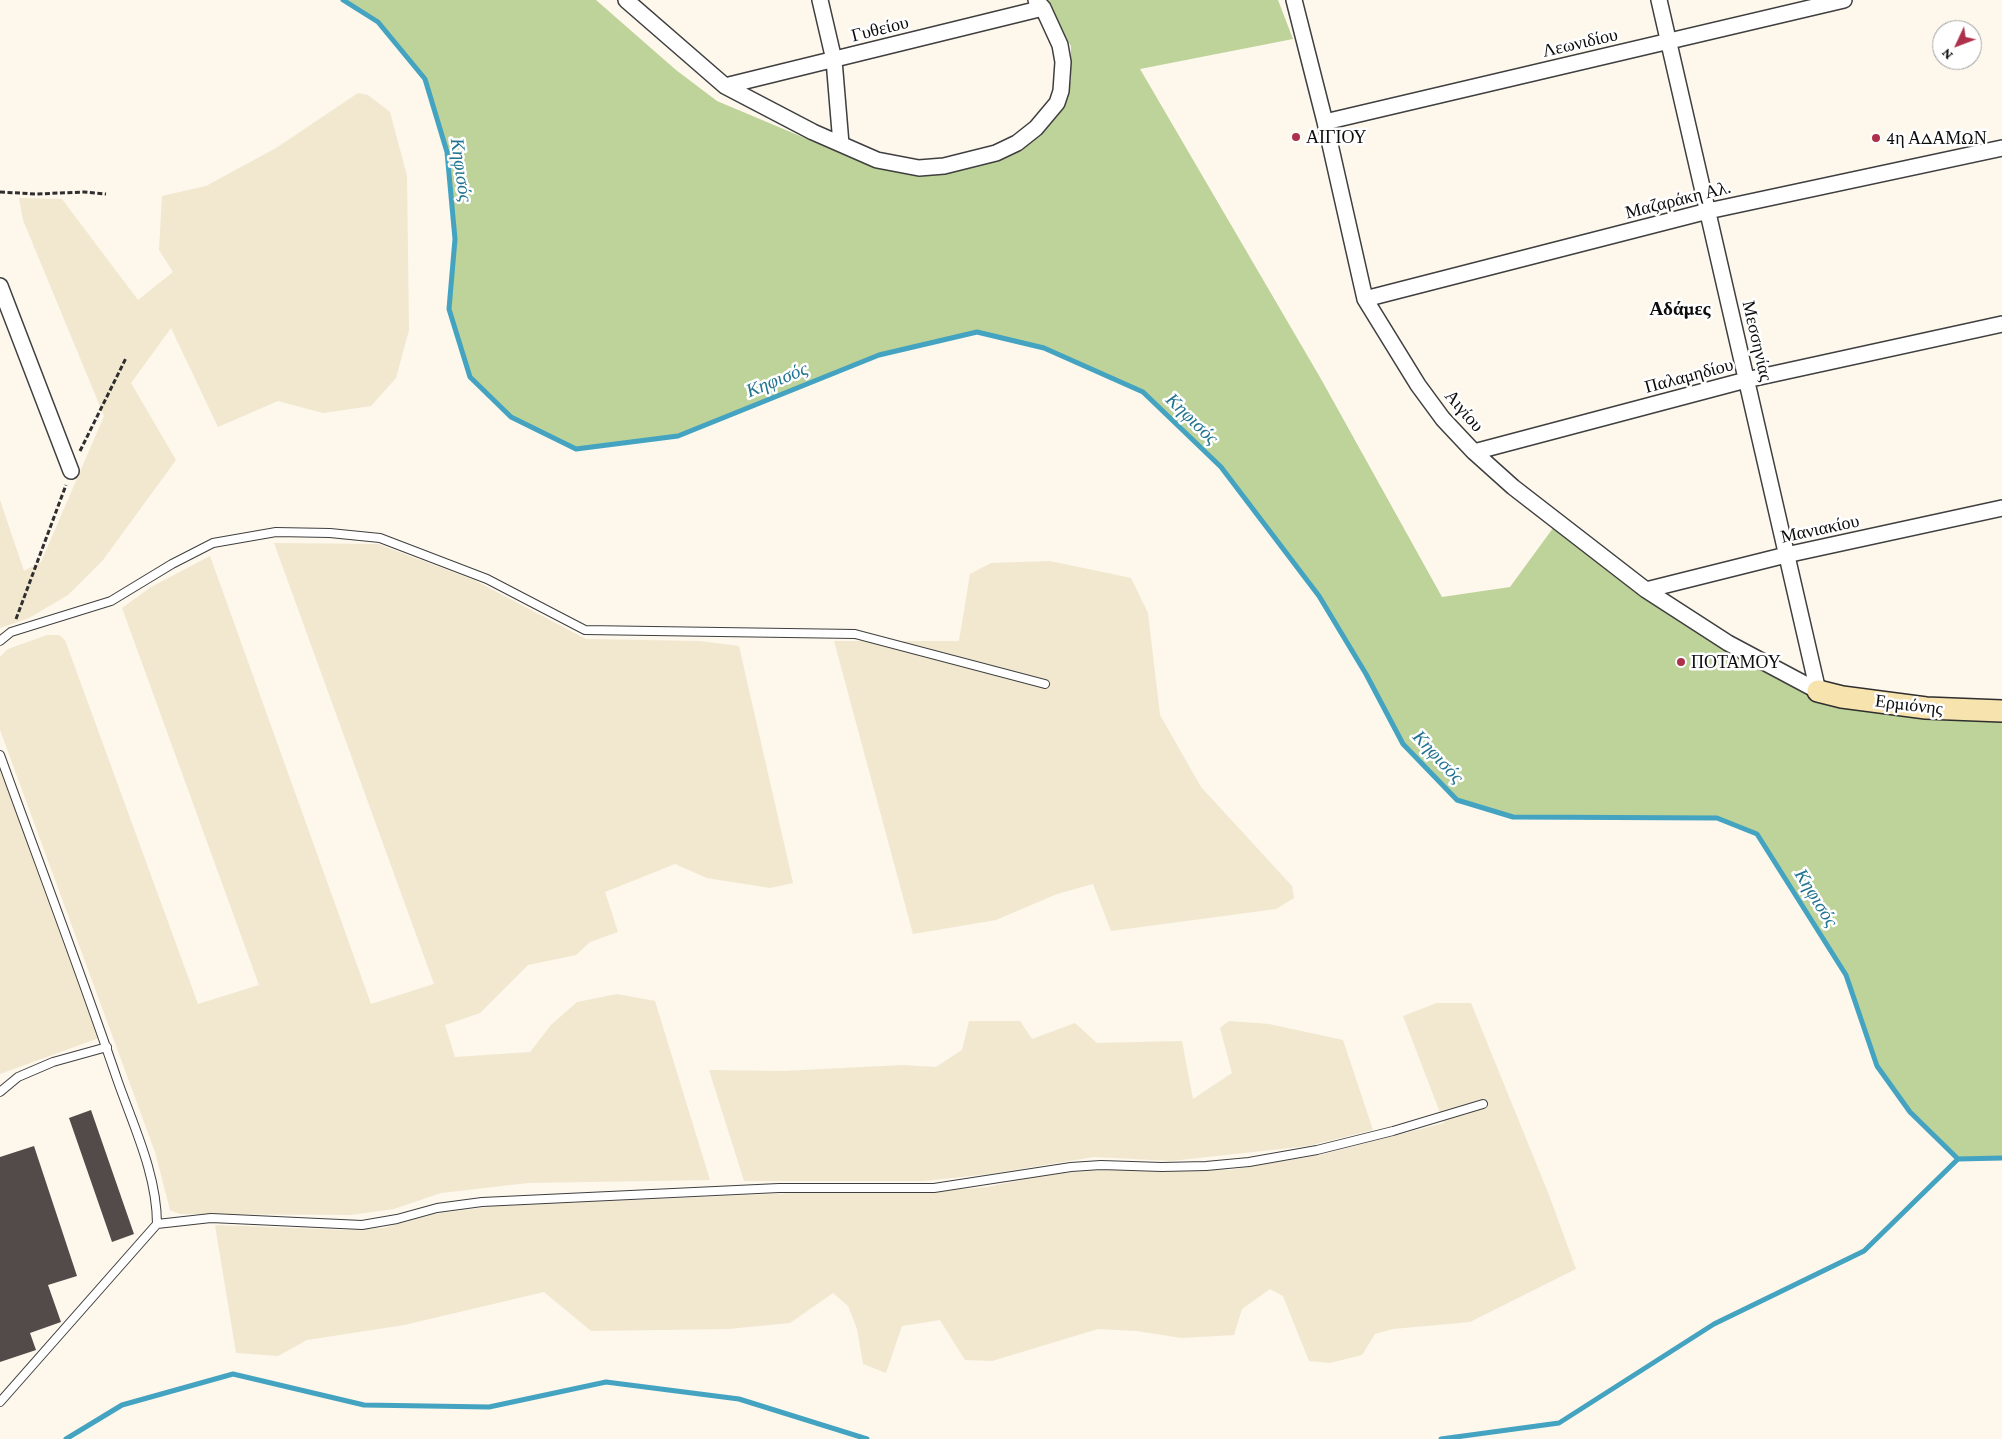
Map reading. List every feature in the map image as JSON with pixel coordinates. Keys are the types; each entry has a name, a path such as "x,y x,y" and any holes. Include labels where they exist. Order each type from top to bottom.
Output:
{"street":[{"path":"626,0 725,86 813,132 878,160 919,168 966,162 996,154 1017,144 1057,103 1062,91 1063,62 1060,46 1040,4"},
{"path":"820,0 834,60 841,144"},
{"name":"Αιγίου","path":"1294,0 1325,122 1365,299 1418,385 1443,419 1474,452 1513,487 1646,590 1728,643 1818,691"},
{"name":"Μεσσηνίας","path":"1659,0 1818,691"},
{"name":"Λεωνιδίου","path":"1325,122 1844,0"},
{"name":"Γυθείου","path":"725,86 834,60 1040,4"},
{"name":"Μαζαράκη Αλ.","path":"1365,299 1708,211 2002,148"},
{"path":"0,286 71,471"},
{"name":"Παλαμηδίου","path":"1474,452 1746,380 2002,324"},
{"name":"Μανιακίου","path":"1646,590 1786,555 2002,508"},
{"name":"Ερμιόνης","path":"1818,691 1842,697 1926,708 2002,711"}],"lane":[{"path":"0,641 11,632 111,601 172,564 213,543 276,532 330,533 380,538 487,580 585,630 855,634 1045,684"},
{"path":"0,756 107,1047 146,1163 157,1206 157,1224 0,1402"},
{"path":"0,1092 18,1076 53,1062 107,1047"},
{"path":"157,1224 211,1218 362,1225 397,1219 437,1208 482,1202 779,1188 934,1188 1071,1166 1214,1166 1317,1150 1402,1129 1483,1104"}],"path":[{"path":"0,192 36,194 84,192 106,194"},
{"path":"11,632 71,471 126,358"}],"shaded area":[{"path":"358,93 368,95 390,112 407,176 409,330 396,378 371,406 323,413 278,401 218,427 171,328 131,383 176,460 103,560 68,595 29,618 0,628 0,500 24,571 41,562 104,416 23,220 19,198 62,199 138,300 173,272 159,250 162,196 206,186 276,148"},
{"path":"274,543 378,544 474,580 586,639 699,641 739,646 793,883 770,888 707,878 675,864 605,892 618,932 590,942 576,955 528,965 480,1013 445,1025 455,1057 530,1052 551,1025 577,1002 617,994 655,1001 710,1180 528,1183 441,1193 394,1209 350,1215 180,1214 170,1210 155,1152 0,730 0,657 8,649 47,635 59,635 65,640 198,1004 259,985 122,608 151,587 210,556 371,1004 434,984"},
{"path":"1050,561 1131,578 1148,613 1160,715 1201,787 1292,886 1294,898 1276,909 1111,931 1093,884 1057,894 996,920 913,934 834,641 959,641 970,574 991,563"},
{"path":"0,767 99,1038 0,1074"},
{"path":"1437,1003 1471,1003 1549,1195 1576,1269 1470,1322 1393,1329 1375,1334 1362,1355 1330,1363 1309,1361 1283,1296 1270,1289 1242,1309 1234,1335 1181,1338 1137,1331 1098,1329 992,1361 965,1360 940,1320 902,1326 886,1373 863,1364 857,1329 848,1306 833,1293 790,1323 728,1329 591,1331 544,1292 404,1325 307,1340 278,1356 236,1353 215,1225 345,1230 383,1228 434,1214 496,1206 817,1192 915,1193 988,1187 1048,1174 1116,1169 1230,1170 1320,1155 1444,1123 1403,1016"},
{"path":"969,1021 1020,1021 1032,1039 1075,1023 1097,1043 1182,1041 1193,1099 1232,1073 1220,1028 1229,1021 1269,1024 1343,1040 1373,1130 1308,1146 1171,1161 1094,1157 990,1174 923,1181 744,1181 709,1070 783,1071 902,1065 936,1067 962,1050"}],"green space":[{"path":"343,0 596,0 676,70 717,101 857,160 918,174 970,168 1006,154 1040,136 1061,107 1071,80 1071,46 1043,0 1278,0 1293,39 1140,69 1321,379 1442,597 1510,587 1556,524 1821,699 2002,721 2002,1158 1958,1159 1910,1112 1877,1066 1846,975 1757,834 1717,818 1513,817 1458,800 1403,744 1366,674 1319,596 1221,467 1142,392 1044,348 977,332 879,355 678,436 576,449 511,417 470,377 449,309 455,239 447,152 425,79 378,22"}],"building":[{"path":"91,1110 134,1234 112,1242 69,1118"},
{"path":"34,1146 77,1276 48,1285 61,1322 30,1333 36,1350 0,1362 0,1157"}],"waterway":[{"name":"Κηφισός","path":"343,0 378,22 425,79 447,152 455,239 449,309 470,377 511,417 576,449 678,436 879,355 977,332 1044,348 1143,392 1221,467 1319,596 1366,674 1403,744 1457,800 1513,817 1717,818 1757,834 1846,975 1877,1066 1910,1112 1958,1159 2002,1158"},
{"path":"1441,1439 1559,1423 1714,1324 1864,1251 1958,1159"},
{"path":"66,1439 122,1405 233,1374 364,1405 489,1407 606,1382 739,1399 867,1439"}],"place":[{"name":"ΑΙΓΙΟΥ","path":"1296,137"},
{"name":"4η ΑΔΑΜΩΝ","path":"1876,138"},
{"name":"ΠΟΤΑΜΟΥ","path":"1681,662"}],"district":[{"name":"Αδάμες","path":"1680,309"}]}
